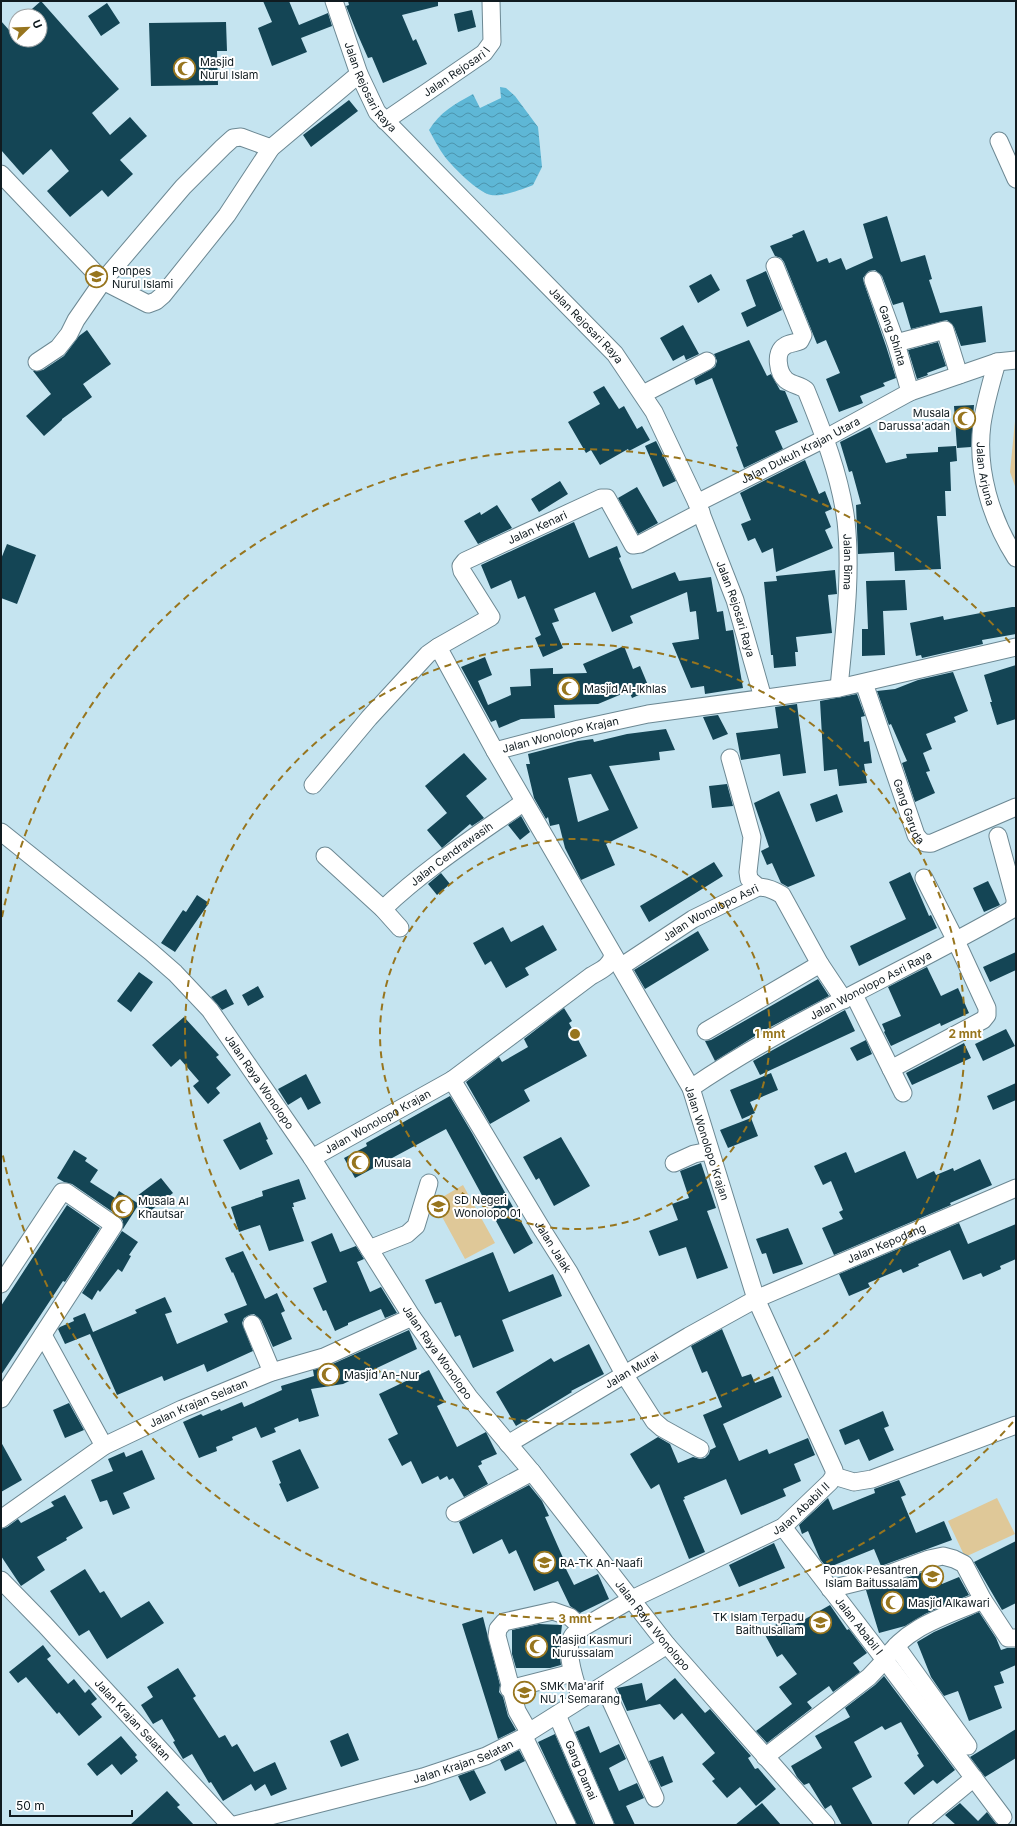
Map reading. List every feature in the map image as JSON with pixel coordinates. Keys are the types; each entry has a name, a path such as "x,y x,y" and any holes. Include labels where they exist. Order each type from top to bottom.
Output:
{"street":[{"name":"Jalan Rejosari Raya","path":"334,1 359,74 377,112 615,354 643,394 654,412 699,508 735,600 763,698"},
{"name":"Jalan Rejosari I","path":"385,121 484,53 492,42 491,1"},
{"path":"1,174 103,281 148,304 156,302 227,215 271,148 359,74"},
{"path":"37,362 58,348 70,334 76,320 103,281 183,187 223,147 233,138 241,137 271,148"},
{"path":"999,141 1016,179"},
{"name":"Jalan Bima","path":"775,266 802,335 800,341 785,346 780,351 778,358 781,374 788,382 806,390 826,438 839,483 846,521 848,581 839,688"},
{"name":"Gang Shinta","path":"873,280 896,343 910,392"},
{"path":"896,343 945,330 959,375"},
{"name":"Jalan Dukuh Krajan Utara","path":"699,508 910,392 997,362 1016,360"},
{"path":"643,394 707,361"},
{"name":"Jalan Arjuna","path":"997,362 982,425 980,456 987,495 1000,528 1016,558"},
{"name":"Jalan Kenari","path":"313,785 369,718 428,654 491,617 462,571 461,566 465,561 601,498 607,498 633,545 640,544 699,508"},
{"path":"438,647 495,751"},
{"path":"763,698 839,688 864,683 1016,647"},
{"name":"Gang Garuda","path":"864,683 916,835 921,841 926,844 932,843 1016,807"},
{"name":"Jalan Wonolopo Krajan","path":"756,1299 709,1151 691,1088 495,751 579,729 648,714 763,698"},
{"path":"730,758 752,837 748,872 749,879 758,888"},
{"name":"Jalan Cendrawasih","path":"383,909 407,886 434,865 524,802"},
{"name":"Jalan Raya Wonolopo","path":"1,832 171,968 210,1010 312,1158 412,1318 469,1397 532,1472 667,1645 826,1825"},
{"name":"Jalan Wonolopo Asri Raya","path":"691,1088 777,1035 956,941 1011,910 1015,905 1015,899 998,836"},
{"path":"325,856 383,909 400,928"},
{"path":"892,1069 984,1020 987,1014 987,1008 956,941 924,878"},
{"name":"Jalan Wonolopo Asri","path":"616,959 625,964 693,920 758,888 764,887 774,890 782,895 820,964 849,998 892,1069 903,1093"},
{"name":"Jalan Wonolopo Krajan","path":"312,1158 452,1080 616,959"},
{"path":"706,1031 820,964"},
{"name":"Jalan Jalak","path":"452,1080 569,1272 624,1374 654,1422 700,1449"},
{"path":"674,1164 694,1154 709,1151"},
{"path":"369,1249 407,1234 416,1226 429,1184"},
{"name":"Jalan Kepodang","path":"756,1299 1016,1188"},
{"path":"1,1284 62,1192 66,1192 113,1222 114,1228 1,1399"},
{"name":"Jalan Murai","path":"508,1444 618,1380 624,1374 756,1299"},
{"name":"Jalan Ababil II","path":"582,1628 632,1599 783,1527 834,1476 834,1470 756,1299"},
{"name":"Jalan Krajan Selatan","path":"1,1518 104,1446 182,1409 272,1372 324,1357 412,1318"},
{"path":"252,1324 272,1372"},
{"path":"44,1335 104,1446"},
{"path":"834,1476 854,1482 872,1480 1016,1425"},
{"path":"455,1513 532,1472"},
{"name":"Jalan Ababil I","path":"766,1757 869,1677 885,1660 783,1527"},
{"path":"830,1589 883,1576 930,1558 943,1556 964,1564 983,1600 1008,1638 1016,1638"},
{"name":"Jalan Krajan Selatan","path":"1,1580 45,1625 230,1825"},
{"path":"983,1600 908,1634 885,1660 1003,1817"},
{"path":"567,1825 517,1711 497,1636 500,1625 504,1622 553,1611 570,1617 582,1628 573,1636 570,1644 572,1673 581,1699"},
{"name":"Jalan Krajan Selatan","path":"235,1825 423,1777 486,1756 527,1734 667,1645"},
{"path":"896,1646 968,1746"},
{"path":"510,1688 572,1673"},
{"path":"604,1686 655,1798"},
{"name":"Gang Damai","path":"557,1715 605,1825"},
{"path":"917,1825 974,1778"}],"shaded area":[{"path":"1016,411 1016,489 1010,472"},
{"path":"463,1185 495,1243 465,1259 434,1202"},
{"path":"997,1498 1015,1534 965,1557 948,1521"}],"water":[{"path":"500,87 506,88 515,96 538,127 542,167 533,185 501,195 491,195 473,185 460,173 445,157 429,130 443,113 473,94 480,108 501,98"}],"building":[{"path":"41,1 47,8 33,8"},
{"path":"263,1 289,1 299,25 328,13 332,26 301,38 307,52 272,66 258,28 272,22"},
{"path":"348,1 438,1 438,6 402,15 413,41 416,39 427,64 383,83 372,57 368,58 357,33 346,6 349,5"},
{"path":"107,3 120,23 101,36 88,16"},
{"path":"48,9 119,89 92,113 110,135 130,117 147,136 120,160 133,174 108,197 102,190 70,217 47,191 69,171 51,149 23,175 1,150 1,21 8,29 8,48 48,48"},
{"path":"472,10 476,27 458,32 454,14"},
{"name":"Masjid Nurul Islam","path":"226,22 227,51 217,51 218,85 151,86 149,23"},
{"path":"349,100 358,111 311,147 303,135"},
{"path":"887,216 901,262 925,255 932,279 929,280 940,313 982,306 986,342 961,346 954,327 947,320 911,329 903,302 893,305 882,276 875,270 869,271 863,278 864,283 896,378 883,383 885,386 860,396 863,403 839,412 826,379 840,373 826,340 817,344 784,262 781,258 775,256 770,246 793,237 792,235 804,230 817,262 827,258 829,263 841,258 846,270 873,258 863,224"},
{"path":"766,271 782,310 747,327 741,313 756,306 746,280"},
{"path":"711,274 720,290 698,303 689,286"},
{"path":"683,325 699,354 686,360 684,355 673,361 660,338"},
{"path":"87,330 111,364 83,384 92,397 62,419 44,436 26,416 51,394 33,371 43,370 64,356 79,336"},
{"path":"749,340 767,376 771,374 780,390 785,391 798,422 775,431 783,449 744,468 736,447 738,446 712,378 696,385 694,379 715,367 717,361 714,354"},
{"path":"938,342 946,366 927,373 928,375 917,379 908,350"},
{"path":"604,386 619,409 624,406 637,429 642,426 650,440 629,451 628,449 600,465 591,450 586,453 568,422 600,404 593,392"},
{"name":"Musala Darussa'adah","path":"974,405 971,447 957,448 954,406"},
{"path":"870,427 886,463 907,458 906,454 938,452 938,447 956,446 957,461 950,462 951,491 945,491 946,516 937,516 941,569 895,571 894,552 858,554 856,505 861,504 852,471 849,472 840,442"},
{"path":"656,441 676,481 663,487 645,446"},
{"path":"805,460 819,494 825,491 832,509 825,512 831,527 825,530 833,548 776,572 773,548 762,553 755,538 748,541 741,524 751,520 740,493"},
{"path":"560,481 568,494 539,512 531,499"},
{"path":"637,487 658,523 638,534 618,498"},
{"path":"497,505 512,528 478,544 464,521 480,512 481,515"},
{"path":"574,522 589,558 617,546 621,557 619,558 632,589 675,572 679,581 711,577 717,612 723,611 726,631 733,630 743,688 705,694 704,686 691,688 672,643 699,639 696,611 690,612 687,592 630,616 633,623 612,632 595,592 554,609 559,621 552,623 563,648 543,657 535,638 541,635 525,596 518,599 511,580 491,589 481,565"},
{"path":"7,544 36,555 17,604 1,598 1,559"},
{"path":"835,570 837,594 828,595 832,633 796,637 798,652 795,652 796,666 774,668 773,655 771,655 764,582 777,581 776,576"},
{"path":"905,580 907,610 883,611 885,655 862,656 862,629 868,629 866,581"},
{"path":"1016,607 1016,634 982,640 983,644 922,658 921,655 916,656 910,623 943,616 944,620"},
{"path":"624,646 633,669 640,666 650,690 632,698 629,691 598,704 554,705 555,718 521,719 499,728 496,720 491,722 461,667 485,657 492,675 478,681 488,705 511,695 510,687 531,686 530,669 553,668 553,674 587,673 583,664"},
{"path":"1016,665 1016,719 997,725 984,675"},
{"path":"953,672 968,711 954,717 956,722 926,734 932,749 923,753 930,771 926,772 935,793 915,802 902,763 907,761 891,724 889,725 877,691 895,689 918,680"},
{"path":"857,694 865,716 861,717 864,742 869,741 872,763 864,764 867,783 839,786 837,769 824,771 820,701"},
{"path":"797,704 806,773 783,776 780,754 741,760 736,733 778,728 775,707"},
{"path":"718,715 728,734 713,740 703,717"},
{"path":"666,729 675,750 659,752 660,760 609,766 638,828 606,844 615,865 581,880 565,848 559,824 550,826 548,817 546,819 534,798 526,764 530,764 528,754 578,741 593,739 594,742 627,734","holes":["591,774 609,810 578,822 568,778"]},
{"path":"464,753 487,779 466,796 484,818 472,826 470,824 442,848 427,830 447,813 425,786"},
{"path":"727,784 733,806 712,808 709,786"},
{"path":"779,791 815,876 788,887 781,883 772,863 767,865 761,851 769,847 754,803"},
{"path":"837,794 843,812 816,822 810,804"},
{"path":"521,816 530,832 520,840 508,825"},
{"path":"714,862 723,876 649,922 640,906"},
{"path":"910,872 929,916 931,915 937,928 859,966 850,946 906,919 889,882"},
{"path":"441,873 450,884 437,895 428,884"},
{"path":"988,881 1000,905 984,912 973,888"},
{"path":"197,895 209,903 175,952 161,943 183,910 186,912"},
{"path":"543,925 557,950 525,968 529,975 506,988 491,961 485,965 473,943 503,927 511,942"},
{"path":"698,931 709,950 645,989 634,970"},
{"path":"1016,952 1016,970 990,982 983,967"},
{"path":"927,967 941,996 958,988 969,1013 941,1026 940,1023 891,1046 882,1024 901,1016 888,987"},
{"path":"139,972 153,982 131,1012 117,1001"},
{"path":"818,979 829,996 763,1031 715,1061 705,1041 711,1040"},
{"path":"258,986 264,997 248,1006 242,995"},
{"path":"226,989 234,1004 222,1010 211,997"},
{"path":"564,1008 572,1021 569,1023 587,1056 524,1090 530,1101 490,1124 466,1082 499,1057 502,1062 528,1047 524,1039"},
{"path":"845,1010 855,1031 760,1075 753,1061"},
{"path":"184,1017 219,1055 216,1057 231,1075 216,1088 220,1093 208,1104 193,1086 199,1081 180,1059 171,1067 152,1045"},
{"path":"1006,1029 1015,1046 983,1061 975,1044"},
{"path":"866,1040 872,1054 857,1061 850,1048"},
{"path":"964,1043 971,1058 912,1085 906,1073"},
{"path":"771,1073 778,1090 750,1102 755,1113 742,1119 730,1090"},
{"path":"306,1074 321,1103 308,1110 301,1097 288,1105 278,1089"},
{"path":"1016,1083 1016,1100 993,1110 987,1096"},
{"path":"450,1096 533,1243 514,1254 446,1129 355,1178 344,1158 367,1146 366,1143"},
{"path":"751,1118 758,1136 728,1148 720,1130"},
{"path":"260,1122 268,1139 266,1140 273,1154 240,1170 223,1140"},
{"path":"561,1137 590,1186 554,1206 539,1178 536,1180 523,1157"},
{"path":"74,1150 87,1158 85,1161 98,1170 90,1182 115,1198 119,1191 139,1204 123,1229 123,1221 120,1217 72,1184 57,1178"},
{"path":"905,1151 917,1179 934,1171 936,1175 953,1168 954,1171 980,1159 992,1185 950,1203 951,1205 834,1255 822,1228 843,1219 839,1212 843,1210 831,1181 823,1185 814,1166 846,1152 855,1173"},
{"path":"701,1163 716,1208 707,1211 728,1268 697,1279 686,1247 659,1256 649,1231 678,1220 672,1204 689,1198 680,1171"},
{"path":"161,1178 173,1193 149,1212 137,1196"},
{"path":"299,1179 306,1199 293,1203 294,1207 292,1207 304,1241 269,1251 260,1225 239,1232 231,1207 263,1196 262,1191"},
{"path":"67,1205 100,1228 1,1375 1,1306"},
{"path":"959,1223 968,1244 1016,1224 1016,1259 1000,1266 1001,1269 983,1277 981,1273 963,1280 950,1250 918,1264 919,1266 903,1273 901,1269 868,1283 870,1287 849,1296 839,1274"},
{"path":"788,1228 803,1264 773,1274 766,1253 762,1254 756,1239"},
{"path":"122,1231 138,1242 129,1255 131,1256 122,1272 118,1269 100,1292 98,1290 92,1300 82,1293"},
{"path":"332,1233 340,1252 356,1246 364,1259 357,1262 370,1292 381,1287 397,1313 385,1318 381,1309 348,1323 348,1325 335,1331 326,1310 323,1311 313,1288 327,1282 311,1242"},
{"path":"243,1251 265,1299 277,1293 285,1311 281,1313 292,1339 273,1347 261,1320 254,1314 249,1315 244,1318 242,1323 253,1351 207,1372 204,1364 164,1381 162,1376 117,1395 90,1334 65,1344 58,1329 74,1321 73,1318 85,1313 93,1332 137,1313 135,1310 165,1297 172,1312 165,1314 177,1344 228,1322 224,1314 247,1305 233,1272 232,1273 225,1258"},
{"path":"493,1252 509,1292 553,1274 562,1296 502,1320 514,1351 473,1368 460,1335 455,1337 441,1302 435,1304 425,1280"},
{"path":"722,1329 742,1377 751,1374 755,1383 773,1376 782,1397 723,1424 739,1461 767,1449 769,1454 808,1438 815,1455 794,1464 801,1481 783,1489 786,1496 741,1515 726,1479 684,1497 685,1499 683,1500 705,1552 689,1559 659,1484 651,1489 630,1454 658,1437 670,1444 678,1463 693,1457 700,1459 705,1458 709,1454 710,1450 716,1447 703,1415 722,1407 707,1371 702,1373 691,1346"},
{"path":"409,1330 417,1349 343,1384 311,1389 319,1416 299,1422 298,1418 274,1428 276,1432 261,1438 256,1427 232,1437 233,1440 216,1447 217,1451 199,1458 183,1422 201,1414 203,1416 220,1409 221,1411 242,1402 244,1407 282,1390 281,1386 314,1376 313,1370 328,1366"},
{"path":"589,1344 604,1374 571,1391 572,1392 516,1426 496,1392 551,1358 554,1362"},
{"path":"429,1370 445,1402 437,1406 457,1447 486,1432 497,1454 481,1461 482,1464 478,1466 488,1484 464,1497 453,1478 449,1480 447,1476 440,1480 438,1476 422,1484 411,1461 402,1466 388,1439 398,1434 379,1394"},
{"path":"69,1403 84,1430 65,1438 53,1410"},
{"path":"883,1411 889,1426 884,1428 894,1450 869,1461 859,1439 845,1445 839,1430"},
{"path":"1,1442 22,1480 1,1492"},
{"path":"300,1449 319,1488 287,1502 279,1484 281,1483 272,1461"},
{"path":"142,1450 155,1479 123,1493 130,1508 113,1515 107,1500 100,1502 91,1480 113,1471 108,1459 124,1452 126,1457"},
{"path":"899,1480 906,1495 901,1497 916,1533 944,1521 952,1540 881,1566 874,1549 827,1568 820,1559 808,1531 802,1534 799,1525 828,1498 833,1510 875,1493 874,1489"},
{"path":"529,1485 542,1501 549,1516 545,1517 564,1560 562,1561 574,1585 598,1574 609,1599 580,1613 570,1606 558,1581 534,1591 516,1550 509,1554 502,1539 473,1554 459,1522"},
{"path":"65,1495 83,1528 66,1538 67,1540 37,1557 45,1570 21,1586 1,1556 1,1529 7,1527 18,1519 21,1523 54,1506 51,1502"},
{"path":"1016,1541 1016,1603 1002,1610 974,1562"},
{"path":"774,1543 785,1568 739,1587 729,1565"},
{"path":"935,1568 942,1584 959,1577 969,1595 925,1614 905,1626 879,1633 866,1590 886,1585"},
{"path":"85,1569 100,1593 104,1591 121,1618 149,1601 164,1623 107,1659 89,1630 79,1636 50,1591"},
{"path":"830,1605 847,1630 849,1629 867,1653 853,1663 860,1672 833,1692 829,1686 807,1702 812,1708 767,1743 756,1731 792,1704 779,1687 797,1674 782,1654 777,1657 763,1631 787,1619 791,1627"},
{"path":"979,1612 996,1638 1001,1650 1016,1648 1016,1665 1000,1672 1004,1683 994,1686 1002,1708 969,1721 958,1691 944,1696 931,1677 917,1642 934,1632"},
{"path":"483,1617 500,1685 499,1692 503,1697 508,1716 516,1730 498,1739 462,1624"},
{"name":"Masjid Kasmuri Nurussalam","path":"539,1624 562,1625 559,1650 561,1665 550,1668 516,1668 512,1654 512,1630"},
{"path":"43,1645 51,1656 47,1659 68,1684 74,1679 85,1693 89,1689 97,1699 91,1704 102,1717 79,1736 59,1712 57,1714 26,1677 18,1683 9,1672"},
{"path":"178,1668 196,1696 193,1698 219,1738 225,1735 232,1747 237,1744 254,1772 275,1762 287,1789 271,1796 265,1784 255,1791 251,1784 223,1801 211,1782 209,1783 192,1754 183,1759 173,1742 175,1741 162,1719 153,1724 141,1705 153,1697 147,1687"},
{"path":"884,1676 955,1770 937,1784 933,1780 914,1795 904,1783 924,1766 917,1755 919,1754 901,1722 885,1730 882,1726 854,1742 872,1777 852,1788 873,1825 842,1825 831,1805 825,1809 809,1783 804,1785 797,1777 791,1766 822,1748 815,1736 850,1717 845,1708 875,1685"},
{"path":"675,1678 705,1713 710,1709 751,1756 748,1758 755,1769 758,1768 776,1789 756,1806 740,1787 727,1798 712,1781 715,1779 702,1764 715,1753 682,1713 674,1720 660,1704 627,1711 617,1688 642,1683 646,1701"},
{"path":"589,1726 600,1753 619,1744 626,1759 609,1768 619,1791 637,1783 644,1798 626,1806 635,1825 615,1825 575,1732"},
{"path":"1016,1729 1016,1758 985,1777 970,1757"},
{"path":"348,1733 359,1760 341,1767 330,1741"},
{"path":"555,1734 594,1825 577,1825 538,1742"},
{"path":"121,1736 137,1755 135,1757 138,1761 121,1775 112,1764 97,1776 87,1764"},
{"path":"519,1750 525,1761 505,1771 500,1760"},
{"path":"663,1756 673,1782 661,1787 649,1761"},
{"path":"474,1770 486,1793 470,1801 458,1776"},
{"path":"167,1791 180,1805 177,1807 194,1825 130,1825"},
{"path":"762,1803 781,1825 735,1825"},
{"path":"960,1803 978,1821 987,1812 997,1825 956,1825 945,1815"}],"place":[{"name":"Masjid Nurul Islam","path":"184,68"},
{"name":"Ponpes Nurul Islami","path":"97,277"},
{"name":"Musala Darussa'adah","path":"965,419"},
{"name":"Masjid Al-Ikhlas","path":"569,689"},
{"name":"Musala","path":"358,1163"},
{"name":"SD Negeri Wonolopo 01","path":"439,1206"},
{"name":"Musala Al Khautsar","path":"123,1207"},
{"name":"Masjid An-Nur","path":"328,1375"},
{"name":"RA-TK An-Naafi","path":"544,1563"},
{"name":"Pondok Pesantren Islam Baitussalam","path":"933,1576"},
{"name":"Masjid Alkawari","path":"892,1603"},
{"name":"TK Islam Terpadu Baithulsallam","path":"820,1623"},
{"name":"Masjid Kasmuri Nurussalam","path":"537,1646"},
{"name":"SMK Ma'arif NU 1 Semarang","path":"525,1692"}]}
